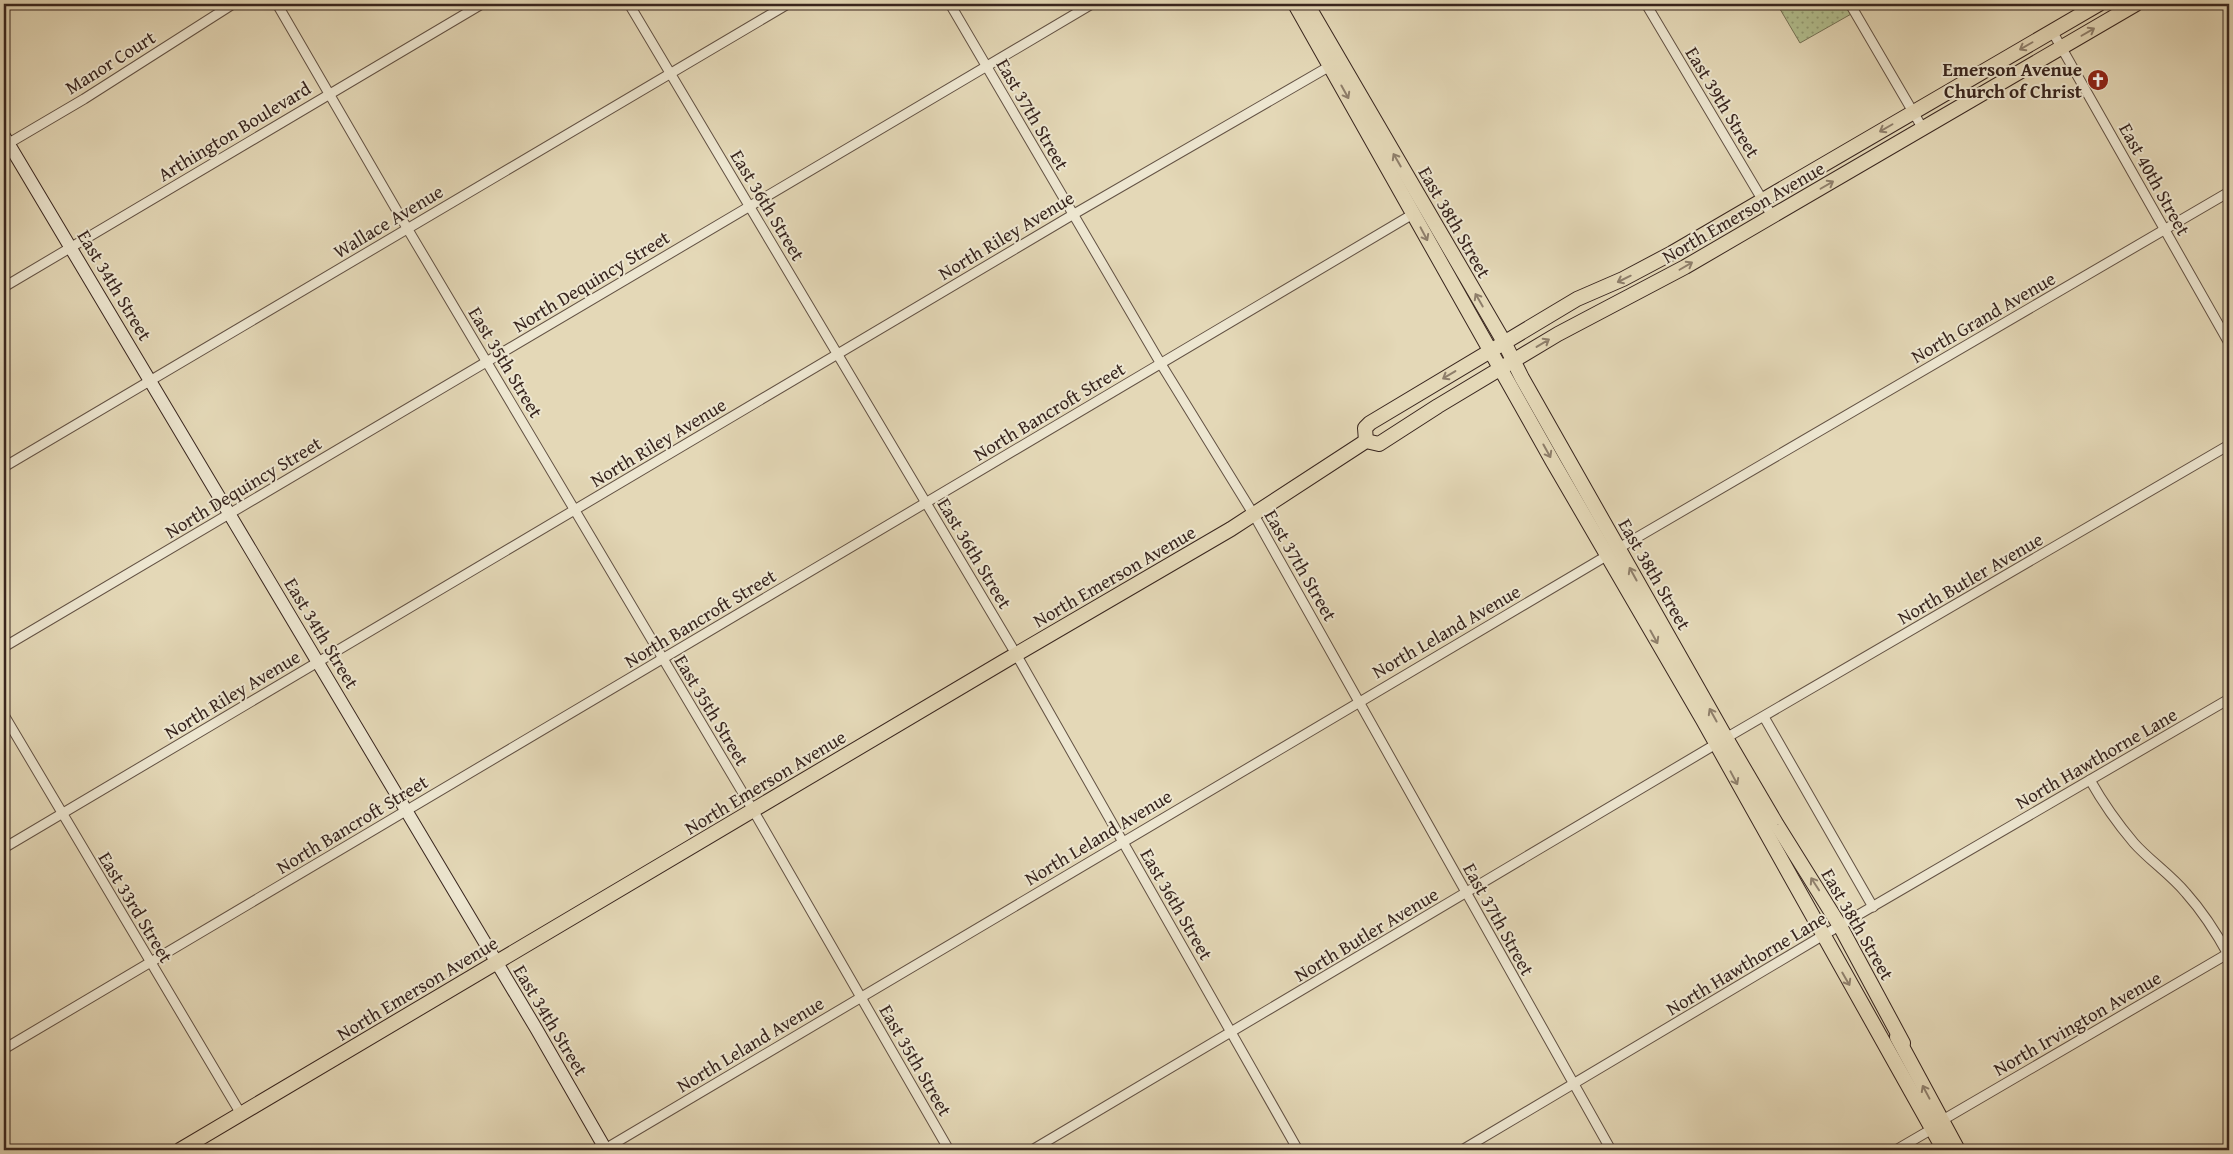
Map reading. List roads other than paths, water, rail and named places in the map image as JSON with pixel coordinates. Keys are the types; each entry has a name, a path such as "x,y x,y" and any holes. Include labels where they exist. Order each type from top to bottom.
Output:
{"main road":[{"name":"East 38th Street","path":"1295,4 1441,266 1491,350 1507,365"},
{"name":"East 38th Street","path":"1307,4 1504,342 1507,365 1557,470 1613,551 1721,741 1822,936 1937,1125 1958,1150"},
{"name":"North Emerson Avenue","path":"1366,441 1366,428 1370,424 1504,342 1577,299 1623,279 1664,257 2099,4"},
{"name":"North Emerson Avenue","path":"180,1150 1254,515 1366,441 1379,444 1587,318 1685,267 2136,4"},
{"name":"East 34th Street","path":"5,142 71,247 605,1149"},
{"name":"East 38th Street","path":"1721,741 1777,825 1840,926 1903,1043 1897,1037 1937,1125 1944,1150"}],"street":[{"name":"Manor Court","path":"5,142 84,99 233,4"},
{"name":"East 35th Street","path":"277,4 753,810 949,1150"},
{"name":"Arthington Boulevard","path":"4,287 482,4"},
{"name":"East 36th Street","path":"629,4 1016,654 1298,1150"},
{"name":"Wallace Avenue","path":"4,467 788,4"},
{"name":"East 37th Street","path":"950,4 1161,364 1254,515 1611,1150"},
{"name":"North Dequincy Street","path":"4,647 1092,4"},
{"name":"East 39th Street","path":"1646,4 1772,216"},
{"path":"1850,4 1922,129"},
{"name":"East 40th Street","path":"2052,31 2229,343"},
{"name":"North Riley Avenue","path":"4,848 1074,214 1330,66"},
{"name":"North Grand Avenue","path":"1754,470 2229,192"},
{"name":"North Bancroft Street","path":"4,1050 1413,214"},
{"name":"North Butler Avenue","path":"1032,1150 1721,741 2229,445"},
{"name":"North Leland Avenue","path":"605,1149 1359,701 1754,470"},
{"name":"North Hawthorne Lane","path":"1462,1150 1822,936 2229,699"},
{"name":"East 33rd Street","path":"4,715 241,1114"},
{"path":"1764,717 1873,907"},
{"path":"2090,780 2114,819 2134,843 2187,893 2204,915 2229,954"},
{"name":"North Irvington Avenue","path":"1896,1150 2229,954"}],"place":[{"name":"Emerson Avenue Church of Christ","path":"2098,80"}]}
